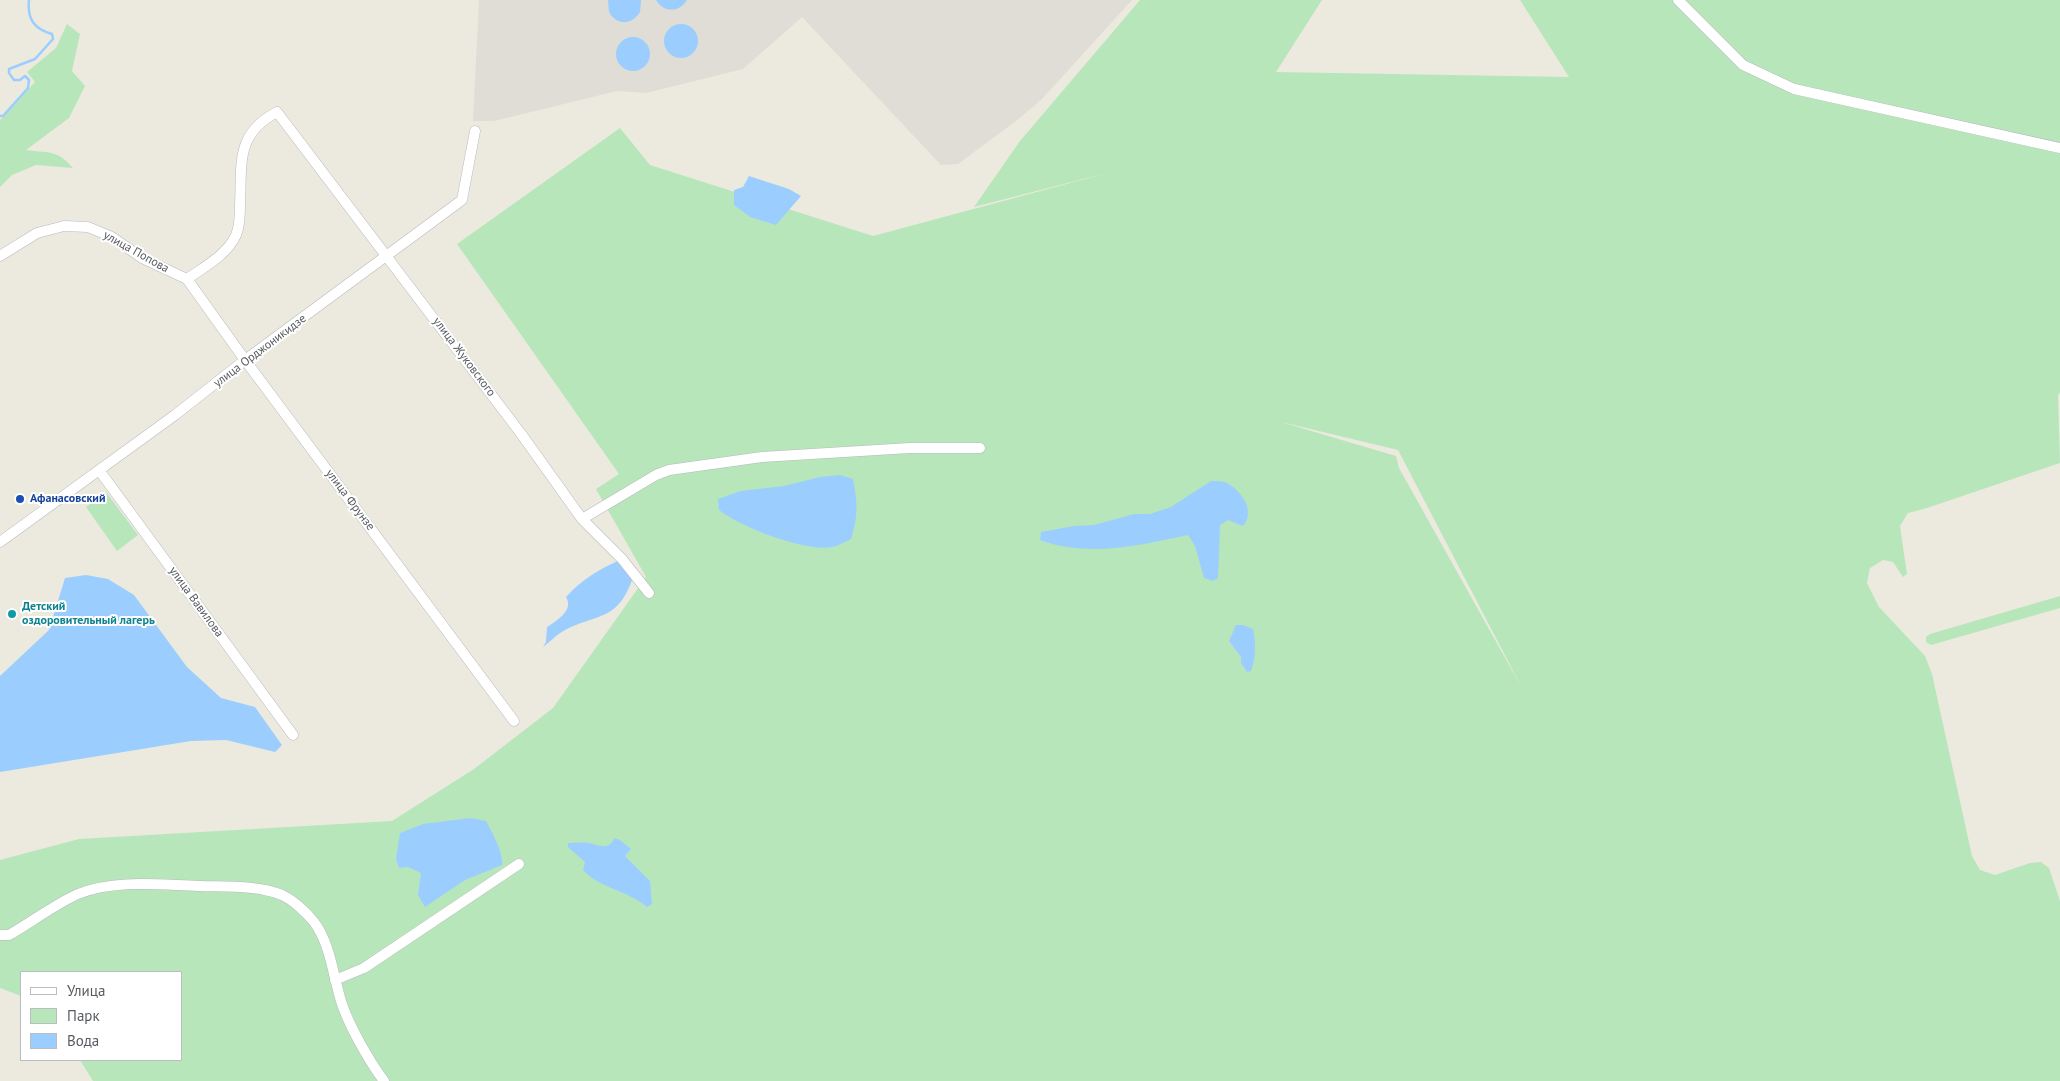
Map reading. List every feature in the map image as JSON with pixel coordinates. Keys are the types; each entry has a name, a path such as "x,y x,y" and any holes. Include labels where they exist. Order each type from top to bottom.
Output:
{"street":[{"path":"1678,0 1743,65 1794,89 2060,148"},
{"name":"улица Жуковского","path":"187,279 225,251 236,236 240,222 243,148 248,136 256,126 277,112 283,117 511,420 582,519 622,559 649,594"},
{"name":"улица Орджоникидзе","path":"0,542 175,415 245,360 462,200 475,131"},
{"name":"улица Попова","path":"0,256 37,233 64,226 88,227 112,237 142,258 187,279"},
{"name":"улица Фрунзе","path":"187,279 245,360 514,721"},
{"path":"582,519 656,474 669,470 762,457 910,448 980,448"},
{"name":"улица Вавилова","path":"99,470 293,735"},
{"path":"335,980 364,968 519,864"},
{"path":"0,935 10,935 78,894 107,887 164,885 231,887 260,890 282,896 314,922 324,941 342,1003 372,1065 384,1081"}],"shaded area":[{"path":"479,0 1132,0 1042,99 1020,118 958,164 941,165 802,17 743,69 646,93 617,91 494,121 473,121"}],"green space":[{"path":"1140,0 1322,0 1276,72 1569,77 1520,0 2060,0 2060,393 2058,395 2060,463 1908,513 1900,526 1907,574 1903,577 1893,562 1883,560 1870,568 1867,583 1879,607 1925,656 1932,674 1972,856 1980,870 1995,875 2030,863 2041,862 2049,868 2060,901 2060,1081 93,1081 81,1061 182,1061 182,971 20,971 20,996 0,988 0,860 79,839 392,821 474,769 553,708 646,577 596,489 619,474 457,244 620,128 650,165 873,236 1111,172 974,207 1020,141","holes":["1281,422 1398,450 1522,688 1399,468 1396,456"]},
{"path":"67,24 80,34 72,71 85,86 69,118 26,150 57,155 73,168 36,165 12,175 0,187 0,120 35,82 27,72 56,48"},
{"path":"106,492 138,535 117,551 86,507"},
{"path":"2060,596 2060,608 1931,645 1926,642 1926,637 1930,634"}],"water":[{"path":"608,0 641,0 640,12 629,21 620,22 612,17 609,12"},
{"path":"656,0 687,0 680,7 672,10 663,7"},
{"path":"681,24 688,25 693,29 697,34 697,48 693,53 688,57 681,58 674,57 669,53 665,48 664,41 665,34 669,29 674,25"},
{"path":"633,37 640,38 645,42 649,47 649,61 645,66 640,70 633,71 626,70 621,66 617,61 616,54 617,47 621,42 626,38"},
{"path":"749,176 789,189 801,196 776,225 750,217 734,205 734,190 743,187"},
{"path":"840,475 853,479 856,495 856,517 851,539 842,544 820,548 790,542 742,524 719,510 718,499 741,491 784,486 820,477"},
{"path":"1211,481 1225,482 1233,487 1242,496 1248,508 1247,520 1243,526 1228,520 1220,525 1218,578 1213,581 1204,578 1195,546 1188,535 1133,546 1096,549 1058,545 1040,540 1041,532 1074,526 1094,525 1134,514 1150,514 1171,507"},
{"path":"618,561 623,565 632,580 620,603 606,614 562,632 543,647 546,642 547,627 564,614 568,606 566,597 590,576"},
{"path":"86,575 108,579 134,595 187,667 221,698 255,707 282,745 275,752 226,740 191,741 0,772 0,676 49,630 65,578"},
{"path":"1236,625 1243,625 1253,629 1255,650 1251,671 1247,672 1241,663 1241,657 1229,641"},
{"path":"470,818 486,821 499,849 502,865 465,880 425,907 418,895 421,873 408,867 399,868 396,859 400,833 423,824"},
{"path":"614,838 620,840 631,849 625,856 650,881 652,904 647,907 590,876 583,870 585,862 568,847 568,843 607,846"}],"waterway":[{"path":"0,116 3,116 28,88 29,80 25,76 20,80 14,80 9,73 9,69 35,59 53,39 52,34 36,26 33,22 29,13 29,0"}],"place":[{"name":"Афанасовский","path":"20,499"},
{"name":"Детский оздоровительный лагерь","path":"12,614"}]}
